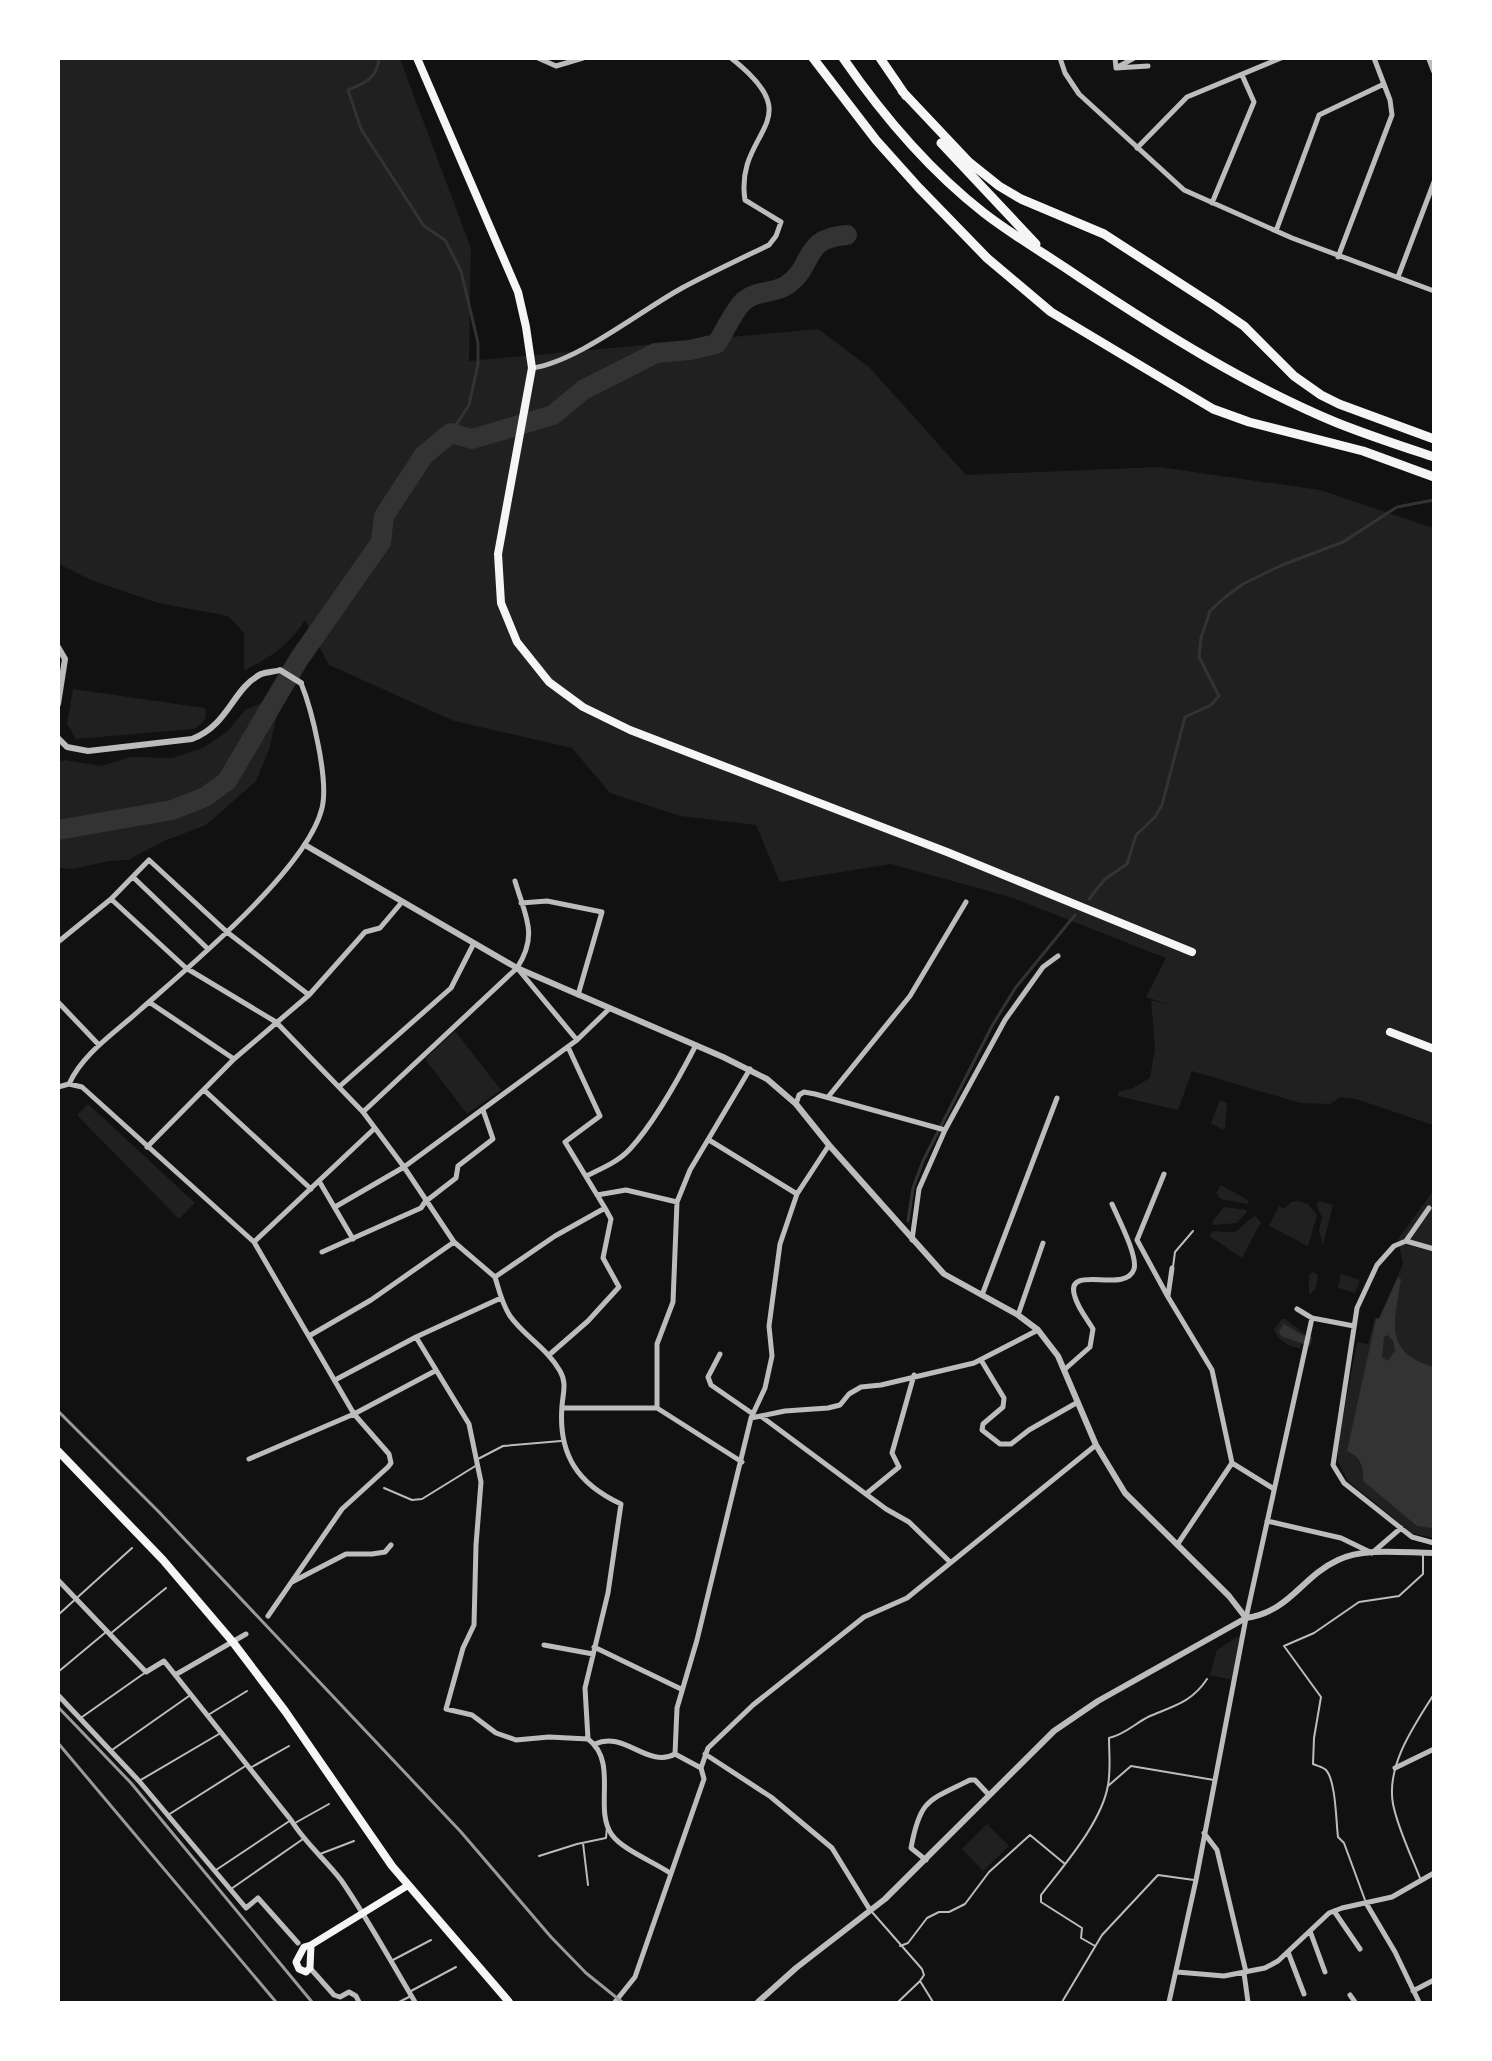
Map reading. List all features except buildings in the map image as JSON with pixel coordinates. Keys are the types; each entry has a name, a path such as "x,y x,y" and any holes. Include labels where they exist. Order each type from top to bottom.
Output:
{"highway":[{"path":"813,58 876,140 919,188 995,265 1050,312 1213,409 1249,422 1363,451 1434,477"},
{"path":"843,58 903,136 943,178 984,212 1144,321 1269,390 1336,422 1434,457"},
{"path":"880,58 938,139 990,198 1026,235 1068,269"},
{"path":"902,91 969,162 999,186 1037,206 1104,234 1230,316 1305,384 1339,404 1434,439"},
{"path":"58,1451 163,1560 232,1641 285,1711 407,1886 509,2002"}],"main road":[{"path":"417,58 518,292 526,327 532,368 498,554 501,603 517,642 549,682 583,707 630,730 947,852 1192,952"},
{"path":"1390,1032 1434,1049"},
{"path":"311,1945 310,1968 306,1972 299,1970 296,1962 304,1947 311,1945 407,1886"}],"street":[{"path":"538,58 556,66 584,58"},
{"path":"532,368 548,366 610,332 682,288 769,245 777,236 781,222 745,200 743,186 746,165 771,113 767,94 749,73 731,58"},
{"path":"1060,58 1065,73 1079,93 1184,190 1338,257 1434,291"},
{"path":"1115,58 1116,69"},
{"path":"1116,69 1134,58"},
{"path":"1137,148 1187,97 1281,58"},
{"path":"1338,257 1392,115 1374,58"},
{"path":"1429,58 1434,71"},
{"path":"1116,69 1148,66"},
{"path":"1212,203 1254,102 1242,75"},
{"path":"1276,231 1319,115 1384,84"},
{"path":"1398,277 1434,182"},
{"path":"58,647 65,659 58,704"},
{"path":"58,738 67,747 88,752 192,739 206,734 220,722 246,687 261,674 280,670 301,683 324,777 322,808 305,845 266,892 227,932 99,1045 73,1075 69,1084"},
{"path":"305,845 517,968 696,1045 767,1079 796,1104 829,1145 944,1274 1017,1315 1038,1330 1058,1356 1096,1445 1125,1493 1229,1596 1246,1618"},
{"path":"58,942 111,899 149,860 227,932 309,995"},
{"path":"133,877 208,949"},
{"path":"363,1112 517,968 529,946 530,936 515,880"},
{"path":"111,899 186,968 276,1022 340,1086 363,1112 404,1167 425,1202 454,1242 495,1277 501,1298 511,1317 549,1355 565,1382 561,1441 580,1478 601,1494 621,1504 608,1593 585,1688 588,1739"},
{"path":"521,903 547,901 602,912 578,995"},
{"path":"147,1147 168,1123 234,1059 309,995 365,932 380,928 402,902"},
{"path":"828,1097 910,996 966,902"},
{"path":"340,1086 451,988 474,944"},
{"path":"912,1240 919,1189 944,1129 1005,1020 1043,967 1058,956"},
{"path":"517,968 577,1040"},
{"path":"58,1002 99,1045"},
{"path":"149,1002 234,1059"},
{"path":"334,1207 404,1167 568,1047 609,1009"},
{"path":"586,1176 614,1162 630,1149 681,1073 696,1045"},
{"path":"549,1355 588,1321 619,1287 603,1258 611,1219 565,1142 600,1116 568,1047"},
{"path":"657,1408 657,1344 673,1302 677,1202 690,1170 750,1069"},
{"path":"58,1087 69,1084 81,1087 254,1242 354,1414 389,1454 391,1463 342,1509 268,1616"},
{"path":"204,1090 311,1189"},
{"path":"796,1104 799,1095 804,1092 944,1129"},
{"path":"982,1295 1057,1098"},
{"path":"322,1252 421,1208 425,1202 456,1178 458,1166 493,1139 483,1110"},
{"path":"254,1242 375,1128"},
{"path":"709,1140 797,1194"},
{"path":"675,1754 677,1708 681,1689 698,1640 752,1416 768,1378 772,1356 769,1326 780,1244 797,1194 829,1145"},
{"path":"1164,1174 1137,1240 1212,1370 1232,1463 1177,1545"},
{"path":"319,1181 353,1239"},
{"path":"597,1195 626,1190 677,1202"},
{"path":"1064,1370 1090,1347 1093,1329 1075,1297 1074,1290 1078,1282 1087,1278 1120,1282 1135,1268 1133,1256 1112,1204"},
{"path":"495,1277 555,1236 605,1208"},
{"path":"1429,1208 1406,1241 1394,1246 1377,1265 1356,1308 1333,1465 1344,1483 1412,1537 1434,1543"},
{"path":"1406,1241 1434,1249"},
{"path":"309,1336 371,1300 454,1242"},
{"path":"1017,1315 1043,1243"},
{"path":"1168,1297 1172,1268"},
{"path":"335,1380 501,1298"},
{"path":"1297,1309 1312,1318 1354,1326"},
{"path":"1169,2002 1196,1880 1246,1618 1312,1318"},
{"path":"720,1354 708,1377 711,1384 752,1416 762,1417 785,1411 840,1405 849,1394 861,1387 881,1385 981,1360 1038,1330"},
{"path":"416,1338 469,1424 481,1482 476,1545 474,1625 464,1648 446,1709 472,1715 496,1733 516,1740 549,1737 588,1739 595,1744 603,1758 607,1826 613,1837 628,1849 650,1859 670,1873"},
{"path":"981,1360 1004,1398 1003,1407 983,1424 982,1430 1000,1443 1011,1444 1029,1430 1078,1402"},
{"path":"249,1459 354,1414 435,1371"},
{"path":"866,1494 899,1467 892,1453 914,1376"},
{"path":"562,1407 657,1408 742,1462"},
{"path":"762,1417 866,1494 909,1522 950,1562"},
{"path":"615,2002 635,1977 704,1779 701,1768 705,1754 725,1729 864,1617 907,1598 1096,1445"},
{"path":"1232,1463 1274,1489"},
{"path":"1267,1521 1341,1538 1372,1553"},
{"path":"1372,1553 1401,1528"},
{"path":"290,1583 345,1554 384,1552 391,1545"},
{"path":"758,2002 796,1968 885,1899 1054,1731 1098,1701 1246,1618 1267,1615 1339,1559 1372,1553 1434,1553"},
{"path":"58,1580 146,1672 164,1661 192,1694 303,1839 320,1854 363,1914 415,2002"},
{"path":"175,1675 246,1634"},
{"path":"544,1645 594,1651 681,1689"},
{"path":"58,1695 112,1750 246,1908 258,1898 298,1943"},
{"path":"595,1744 606,1739 620,1741 658,1759 675,1754 701,1768"},
{"path":"1395,1768 1434,1749"},
{"path":"705,1754 771,1797 832,1848 870,1910"},
{"path":"926,1860 911,1848 916,1820 929,1800 970,1780 975,1780 989,1795"},
{"path":"1204,1833 1208,1835 1218,1856 1245,1973 1248,2002"},
{"path":"1177,1972 1224,1976 1265,1968 1288,1952 1334,1911 1392,1897 1434,1873"},
{"path":"1366,1903 1395,1952 1419,2002"},
{"path":"1334,1911 1360,1949"},
{"path":"1310,1931 1325,1972"},
{"path":"1288,1952 1304,1994"},
{"path":"310,1968 334,1995 340,1997 349,1992 356,1996 359,2002"},
{"path":"1413,1991 1434,1980"},
{"path":"1350,1995 1355,2002"}],"lane":[{"path":"1172,1268 1175,1252 1193,1231"},
{"path":"384,1488 412,1500 422,1499 503,1446 561,1441"},
{"path":"58,1615 132,1548"},
{"path":"1366,1903 1344,1843 1338,1837 1338,1817 1329,1776 1325,1769 1313,1764 1314,1738 1321,1697 1284,1646 1314,1633 1359,1602 1399,1596 1423,1574 1423,1553"},
{"path":"58,1672 166,1588"},
{"path":"82,1718 146,1672"},
{"path":"1095,1946 1081,1938 1082,1928 1041,1902 1041,1895 1065,1864 1099,1809 1108,1786 1110,1738 1130,1731 1151,1716 1188,1701 1207,1679"},
{"path":"208,1715 247,1691"},
{"path":"112,1750 192,1694"},
{"path":"1421,1881 1393,1804 1395,1768 1407,1738 1434,1694"},
{"path":"139,1781 221,1732"},
{"path":"168,1815 248,1767 289,1746"},
{"path":"1108,1786 1131,1766 1214,1780"},
{"path":"215,1870 292,1822 329,1804"},
{"path":"539,1856 606,1838 607,1826"},
{"path":"900,1946 914,1937 927,1918 939,1912 949,1912 965,1904 989,1872 1030,1835 1065,1864"},
{"path":"231,1889 303,1839"},
{"path":"320,1854 354,1840"},
{"path":"583,1843 588,1886"},
{"path":"1062,2002 1095,1946 1117,1917 1158,1875 1196,1880"},
{"path":"870,1910 922,1969 924,1975 898,2002"},
{"path":"391,1961 431,1940"},
{"path":"399,2002 456,1967"},
{"path":"920,1981 933,2002"}],"shaded area":[{"path":"58,59 400,59 471,248 469,361 818,329 870,368 966,475 1159,467 1320,490 1433,528 1433,1125 1356,1099 1341,1097 1330,1104 1300,1103 1192,1071 1178,1110 1118,1096 1118,1092 1133,1088 1150,1078 1155,1048 1151,1000 1173,1006 1146,997 1166,958 1010,897 891,864 780,882 756,825 680,816 610,793 572,748 454,721 329,665 305,620 279,649 244,670 244,633 228,616 158,603 91,580 59,564"},
{"path":"73,689 205,708 205,718 194,729 76,739 67,724"},
{"path":"266,701 278,711 269,750 256,781 206,825 164,841 128,860 109,861 73,869 59,868 59,762 65,760 102,766 131,757 172,758 203,748 228,731 245,710"},
{"path":"455,1031 501,1090 467,1114 425,1059"},
{"path":"1220,1100 1227,1103 1225,1129 1223,1130 1211,1123"},
{"path":"88,1104 195,1203 179,1219 77,1115"},
{"path":"1221,1185 1248,1200 1248,1204 1221,1199 1216,1193"},
{"path":"1433,1191 1433,1538 1412,1533 1348,1481 1338,1462 1338,1444 1357,1342 1368,1344 1375,1318 1379,1318 1403,1264 1398,1239"},
{"path":"1298,1201 1308,1204 1317,1215 1308,1246 1269,1226 1279,1206 1284,1209 1291,1202"},
{"path":"1319,1201 1333,1205 1323,1245 1319,1231 1322,1217 1316,1205"},
{"path":"1224,1207 1247,1212 1237,1223 1214,1225 1212,1222"},
{"path":"1255,1216 1261,1222 1242,1258 1209,1236 1213,1231 1235,1232"},
{"path":"1313,1272 1318,1275 1316,1288 1311,1294 1309,1293 1309,1275"},
{"path":"1341,1274 1360,1280 1355,1293 1338,1288"},
{"path":"1398,1277 1401,1279 1395,1322 1399,1343 1406,1353 1433,1367 1433,1528 1417,1526 1363,1481 1361,1463 1356,1456 1347,1451 1376,1319 1379,1319","holes":["1388,1335 1393,1341 1395,1351 1388,1361 1382,1357 1384,1337"]},
{"path":"1282,1319 1305,1334 1300,1348 1280,1339 1275,1332 1274,1329"},
{"path":"1284,1324 1302,1335 1312,1337 1310,1346 1281,1336 1279,1331"},
{"path":"1242,1634 1233,1680 1210,1675 1217,1650"},
{"path":"987,1824 1009,1846 983,1871 962,1849"}],"waterway":[{"path":"379,58 373,76 348,90 361,129 424,226 445,240 461,271 478,343 478,364 469,405 451,433"},
{"path":"58,830 172,810 205,797 227,781 299,659 381,542 384,516 424,455 451,433 472,439 553,415 583,390 656,353 690,350 716,344 744,301 754,295 787,285 796,278 810,254 822,241 847,235"},
{"path":"1089,899 1105,879 1127,864 1136,835 1155,817 1162,805 1185,717 1211,705 1219,696 1199,657 1201,638 1210,611 1243,584 1282,565 1343,542 1397,507 1434,500"},
{"path":"908,1221 913,1188 923,1161 992,1026 1016,987 1075,915"}],"railway":[{"path":"58,1411 159,1512 461,1832 551,1937 586,1973 622,2002"},
{"path":"58,1707 131,1783 312,2002"},
{"path":"58,1743 276,2002"}]}
